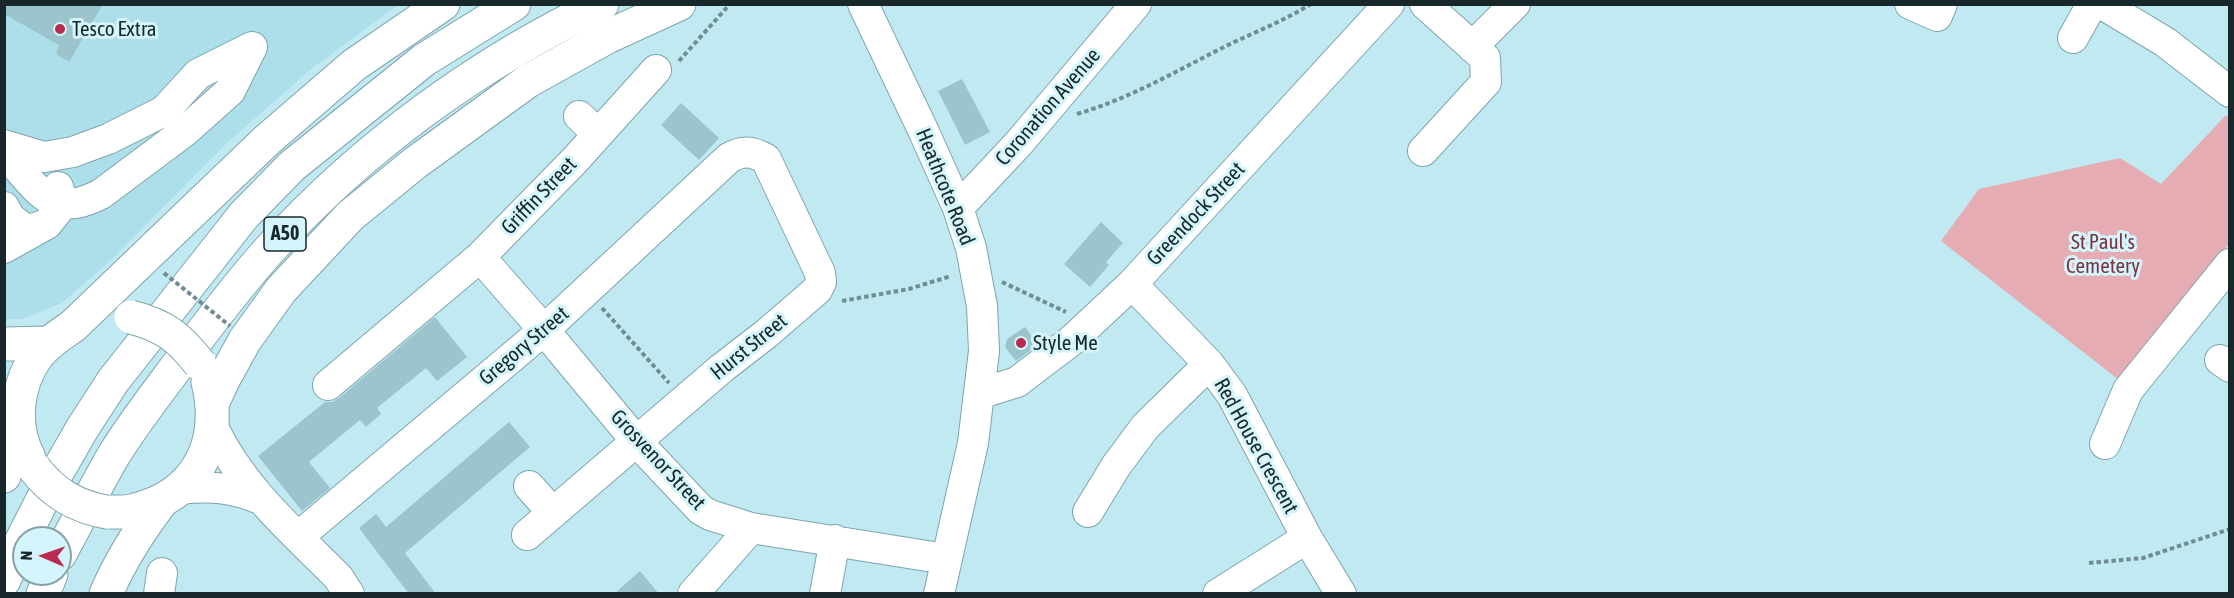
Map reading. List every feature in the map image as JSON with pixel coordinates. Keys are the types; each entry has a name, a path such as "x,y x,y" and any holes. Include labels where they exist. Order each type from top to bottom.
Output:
{"main road":[{"path":"170,495 133,511 107,512 77,505 59,495 44,481 19,472 24,449 14,415 28,370 37,355 276,132 354,65 443,4"},
{"name":"A50","path":"4,580 51,483 88,419 120,372 244,215 292,166 424,60 514,4"},
{"name":"A50","path":"72,532 113,458 144,411 223,306 271,248 328,191 371,153 464,82 555,27 602,4"},
{"name":"A50","path":"213,415 245,340 280,290 350,216 415,163 528,81 607,37 679,4"},
{"path":"4,344 61,334 92,319 111,316 131,317 166,330 184,343 200,364 208,380 213,415 206,452 196,471 170,495 137,533 116,569 106,594"}],"street":[{"name":"Heathcote Road","path":"863,4 958,208 971,248 982,306 984,351 973,443 939,594"},
{"name":"Coronation Avenue","path":"958,208 1035,124 1136,4"},
{"name":"Greendock Street","path":"979,394 1017,382 1090,324 1132,284 1389,4"},
{"path":"1423,151 1486,82 1485,58 1425,4"},
{"path":"1472,47 1515,4"},
{"path":"1910,4 1937,16 1942,4"},
{"path":"2073,38 2092,4"},
{"path":"2102,4 2165,42 2229,92"},
{"path":"4,145 44,157 81,149 108,139 164,111 198,74 252,47 230,92 184,132 101,194 55,214 27,231 10,218 4,207"},
{"name":"Griffin Street","path":"338,366 480,257 589,125 656,70"},
{"name":"Gregory Street","path":"298,537 544,330 729,158 744,152"},
{"name":"Hurst Street","path":"527,535 812,296 820,282 820,273 766,159 757,153 744,152"},
{"path":"4,154 42,194 53,201 55,214"},
{"path":"44,157 55,178 55,214"},
{"path":"4,248 55,214"},
{"path":"480,257 544,330"},
{"path":"2104,444 2128,390 2229,264"},
{"name":"Red House Crescent","path":"1132,284 1209,364 1233,394 1307,538 1341,594"},
{"name":"Grosvenor Street","path":"544,330 637,442 701,510 752,528 946,559"},
{"path":"1088,512 1116,466 1145,427 1209,364"},
{"path":"213,415 224,452 260,498 338,577 349,594"},
{"path":"529,486 553,513"},
{"path":"170,495 220,487 260,498"},
{"path":"693,594 752,528"},
{"path":"1218,594 1307,538"},
{"path":"825,594 835,540"}],"path":[{"path":"656,70 671,70 730,4"},
{"path":"1035,124 1097,108 1130,95 1228,45 1288,19 1311,4"},
{"path":"836,307 843,300 909,289 975,269 1090,324"},
{"path":"164,273 230,326"},
{"path":"588,291 684,401"},
{"path":"2089,563 2143,558 2229,529"}],"shaded area":[{"path":"5,5 398,5 311,69 227,143 111,260 62,303 22,319 5,319"}],"green space":[{"name":"St Paul's Cemetery","path":"2226,115 2229,118 2229,244 2119,380 1941,241 1979,189 2120,158 2161,184"}],"building":[{"name":"Tesco Extra","path":"4,4 103,4 69,62 56,54 59,45 4,14"},
{"path":"962,79 990,132 965,145 938,91"},
{"path":"681,103 719,138 699,160 661,125"},
{"path":"1101,222 1123,243 1106,262 1109,265 1090,287 1064,264"},
{"path":"435,317 467,357 437,381 426,368 377,408 381,414 366,427 360,420 309,462 330,488 302,511 258,456 325,402 332,402 339,398"},
{"name":"Style Me","path":"1025,327 1038,345 1016,361 1005,347 1007,339"},
{"path":"509,422 530,447 405,553 436,594 409,594 359,528 376,514 386,527"},
{"path":"640,571 659,594 614,594"}],"place":[{"name":"Tesco Extra","path":"60,29"},
{"name":"Style Me","path":"1021,343"}]}
